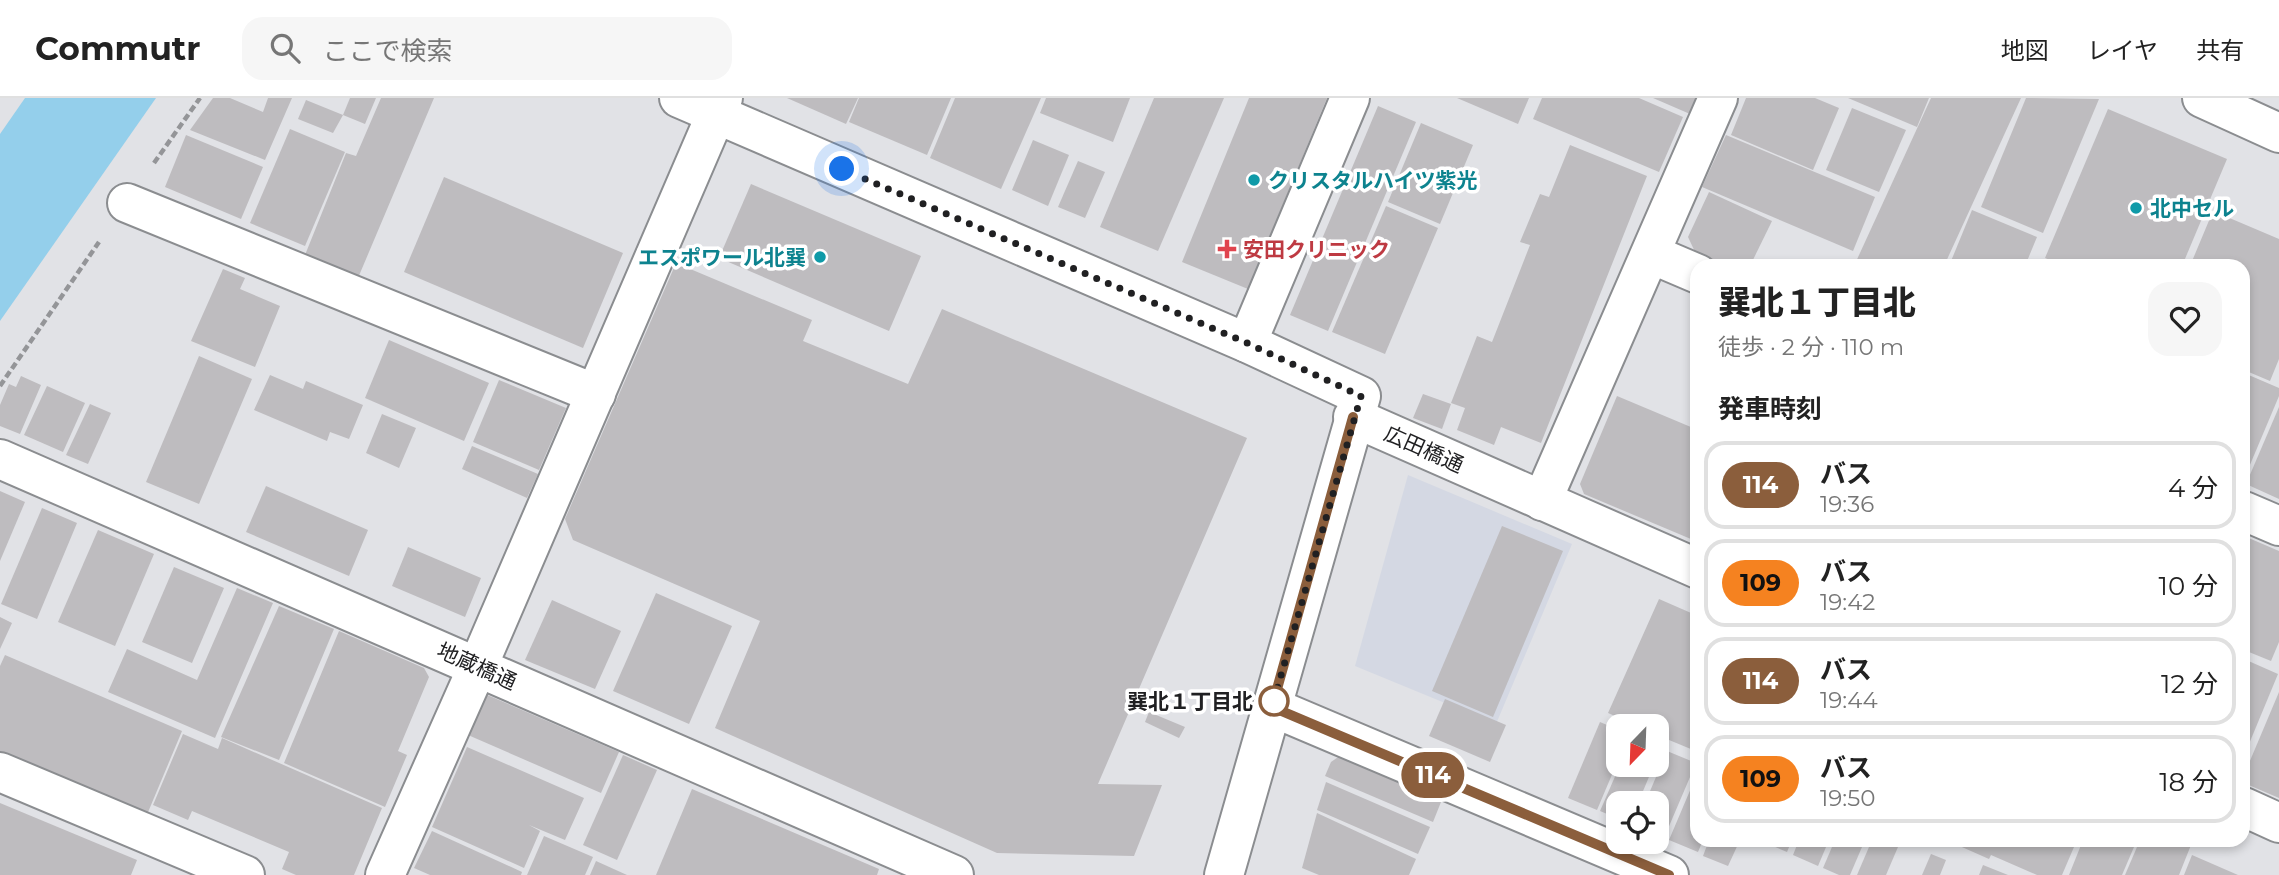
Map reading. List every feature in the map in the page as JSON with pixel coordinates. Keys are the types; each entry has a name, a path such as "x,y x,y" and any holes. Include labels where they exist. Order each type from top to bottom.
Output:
{"street":[{"path":"678,98 719,106 1361,396 1224,875"},
{"path":"1247,343 1350,98"},
{"path":"1542,501 1718,98"},
{"path":"2202,98 2279,132"},
{"path":"385,875 719,106"},
{"path":"127,202 596,394"},
{"path":"1651,254 1690,271"},
{"name":"広田橋通","path":"1353,417 1690,566"},
{"name":"地蔵橋通","path":"0,459 954,875"},
{"path":"2250,514 2279,526"},
{"path":"1272,707 1669,875"},
{"path":"0,772 246,875"},
{"path":"2250,810 2279,823"}],"shaded area":[{"path":"1408,475 1572,544 1496,724 1355,666"}],"water":[{"path":"25,98 156,98 0,321 0,134"}],"building":[{"path":"213,98 230,98 263,112 268,98 292,98 265,160 190,130"},
{"path":"350,98 376,98 365,124 343,115"},
{"path":"381,98 434,98 358,278 305,255 346,153 356,156"},
{"path":"787,98 858,98 846,124"},
{"path":"859,98 951,98 927,155 849,122"},
{"path":"955,98 1041,98 1001,189 930,158"},
{"path":"1046,98 1130,98 1113,142 1040,113"},
{"path":"1154,98 1224,98 1158,251 1100,227"},
{"name":"クリスタルハイツ紫光","path":"1249,98 1327,98 1248,289 1182,262"},
{"path":"1457,98 1529,98 1518,124"},
{"path":"1542,98 1639,98 1683,117 1659,172 1533,119"},
{"path":"1653,98 1696,98 1690,114"},
{"path":"1746,98 1815,98 1839,108 1813,170 1731,135"},
{"path":"1848,98 1929,98 1917,127"},
{"path":"1931,98 2021,98 1947,259 1857,259"},
{"path":"2026,98 2099,99 2043,233 1981,207"},
{"path":"306,100 343,115 333,133 298,119"},
{"path":"1378,106 1416,122 1328,331 1290,315"},
{"path":"1852,108 1906,130 1879,192 1826,170"},
{"name":"北中セル","path":"2108,109 2227,159 2185,259 2045,258"},
{"path":"1421,123 1473,145 1440,224 1388,202"},
{"path":"290,129 345,152 305,246 250,223"},
{"path":"186,135 263,167 241,219 165,187"},
{"path":"1726,135 1875,197 1853,251 1702,187"},
{"path":"1033,140 1069,155 1048,206 1012,190"},
{"path":"1570,145 1647,176 1541,443 1501,427 1494,445 1457,430 1465,408 1451,403 1477,336 1492,342 1530,245 1520,242 1540,194 1549,197"},
{"path":"1078,161 1105,172 1085,218 1058,207"},
{"path":"444,177 623,253 583,348 404,272"},
{"name":"エスポワール北巽","path":"751,184 921,256 889,331 719,258"},
{"path":"1709,192 1772,221 1753,259 1708,259 1696,254 1688,237"},
{"path":"1386,206 1438,228 1385,354 1332,332"},
{"path":"1972,210 2037,237 2028,259 1952,259"},
{"path":"2213,211 2279,239 2279,359 2270,381 2250,373 2250,259 2193,259"},
{"path":"676,263 812,320 803,341 908,384 942,309 1247,438 1098,784 1162,785 1134,856 997,853 715,728 760,621 573,540 565,519"},
{"path":"223,269 245,278 240,289 280,306 255,367 191,341"},
{"path":"389,340 489,383 464,441 365,398"},
{"path":"199,356 252,379 199,504 146,482"},
{"path":"270,375 303,389 306,381 363,405 349,439 330,432 327,441 254,410"},
{"path":"21,376 41,385 20,434 0,426 0,405 9,384 16,387"},
{"path":"2250,376 2279,388 2279,396 2250,465"},
{"path":"499,380 566,408 539,470 473,442"},
{"path":"47,386 85,403 63,452 24,435"},
{"path":"1423,394 1451,404 1442,429 1413,418"},
{"path":"1617,396 1690,427 1690,539 1584,494 1580,484"},
{"path":"90,404 111,413 88,464 66,455"},
{"path":"2279,407 2279,499 2250,486 2250,475"},
{"path":"382,414 416,428 399,468 366,453"},
{"path":"472,446 538,474 527,498 462,469"},
{"path":"266,486 368,530 349,576 246,532"},
{"path":"0,491 25,502 0,561"},
{"path":"42,508 77,523 37,619 1,604"},
{"path":"1502,526 1563,551 1493,717 1432,691"},
{"path":"98,530 154,554 115,646 58,622"},
{"path":"2250,539 2279,551 2279,642 2271,661 2250,652"},
{"path":"408,547 481,578 465,617 392,586"},
{"path":"174,567 224,588 192,663 142,642"},
{"path":"237,588 273,603 215,738 108,692 127,649 197,680"},
{"path":"656,593 732,626 689,724 613,691"},
{"path":"1659,599 1690,613 1690,749 1670,740 1670,714 1608,713"},
{"path":"552,600 621,631 595,689 525,660"},
{"path":"279,606 334,629 279,760 221,737"},
{"path":"0,617 12,623 0,649"},
{"path":"339,631 424,668 429,677 398,751 407,755 385,807 284,763"},
{"path":"5,655 182,731 146,817 0,753 0,666"},
{"path":"2250,662 2278,674 2250,742"},
{"path":"2279,692 2279,798 2250,786 2250,761"},
{"path":"485,694 619,752 601,793 468,735"},
{"path":"1445,699 1506,725 1490,762 1429,736"},
{"path":"1149,712 1185,727 1179,738 1145,722"},
{"path":"1600,722 1606,725 1606,777 1611,777 1597,810 1568,798"},
{"path":"183,734 218,749 222,738 382,808 354,875 296,875 282,869 289,852 192,811 188,820 153,805"},
{"path":"467,747 584,798 565,840 529,825 540,831 524,868 432,827"},
{"path":"1670,752 1690,761 1690,777 1669,826 1669,791 1650,791 1656,777 1670,777"},
{"path":"1344,753 1443,797 1433,822 1325,776 1331,762"},
{"path":"623,755 657,770 617,860 583,845"},
{"path":"1615,777 1649,777 1643,791 1609,791"},
{"path":"1326,782 1430,827 1418,854 1317,810"},
{"path":"692,789 879,869 877,875 656,875"},
{"path":"1690,790 1690,847 1700,847 1698,852 1669,840"},
{"path":"1606,797 1606,814 1600,811"},
{"path":"0,803 137,860 131,875 0,875"},
{"path":"1317,813 1416,859 1409,875 1319,875 1302,868"},
{"path":"432,831 522,872 521,875 430,875 414,868"},
{"path":"544,836 593,857 585,875 527,875"},
{"path":"1706,847 1737,847 1728,866 1703,856"},
{"path":"1775,847 1789,847 1787,852"},
{"path":"1796,847 1826,847 1818,866 1793,855"},
{"path":"1832,847 1862,847 1850,875 1839,875 1823,868"},
{"path":"1869,847 1898,847 1886,875 1857,875"},
{"path":"1962,847 2074,847 2062,875 2037,875 1991,855 1989,859"},
{"path":"2080,847 2134,847 2122,875 2069,875"},
{"path":"2137,847 2190,847 2179,875 2125,875"},
{"path":"1931,854 1946,860 1940,875 1922,875"},
{"path":"2192,855 2238,875 2184,875"},
{"path":"596,861 627,875 590,875"},
{"path":"1983,865 2008,875 1979,875"}],"bus line":[{"name":"114","path":"1353,417 1272,707 1669,875"}],"place":[{"name":"クリスタルハイツ紫光","path":"1254,180"},
{"name":"北中セル","path":"2136,208"},
{"name":"安田クリニック","path":"1227,249"},
{"name":"エスポワール北巽","path":"820,257"},
{"name":"巽北１丁目北","path":"1274,701"}],"route":[{"path":"842,169 1247,343 1361,396 1272,707 1274,701"}]}
